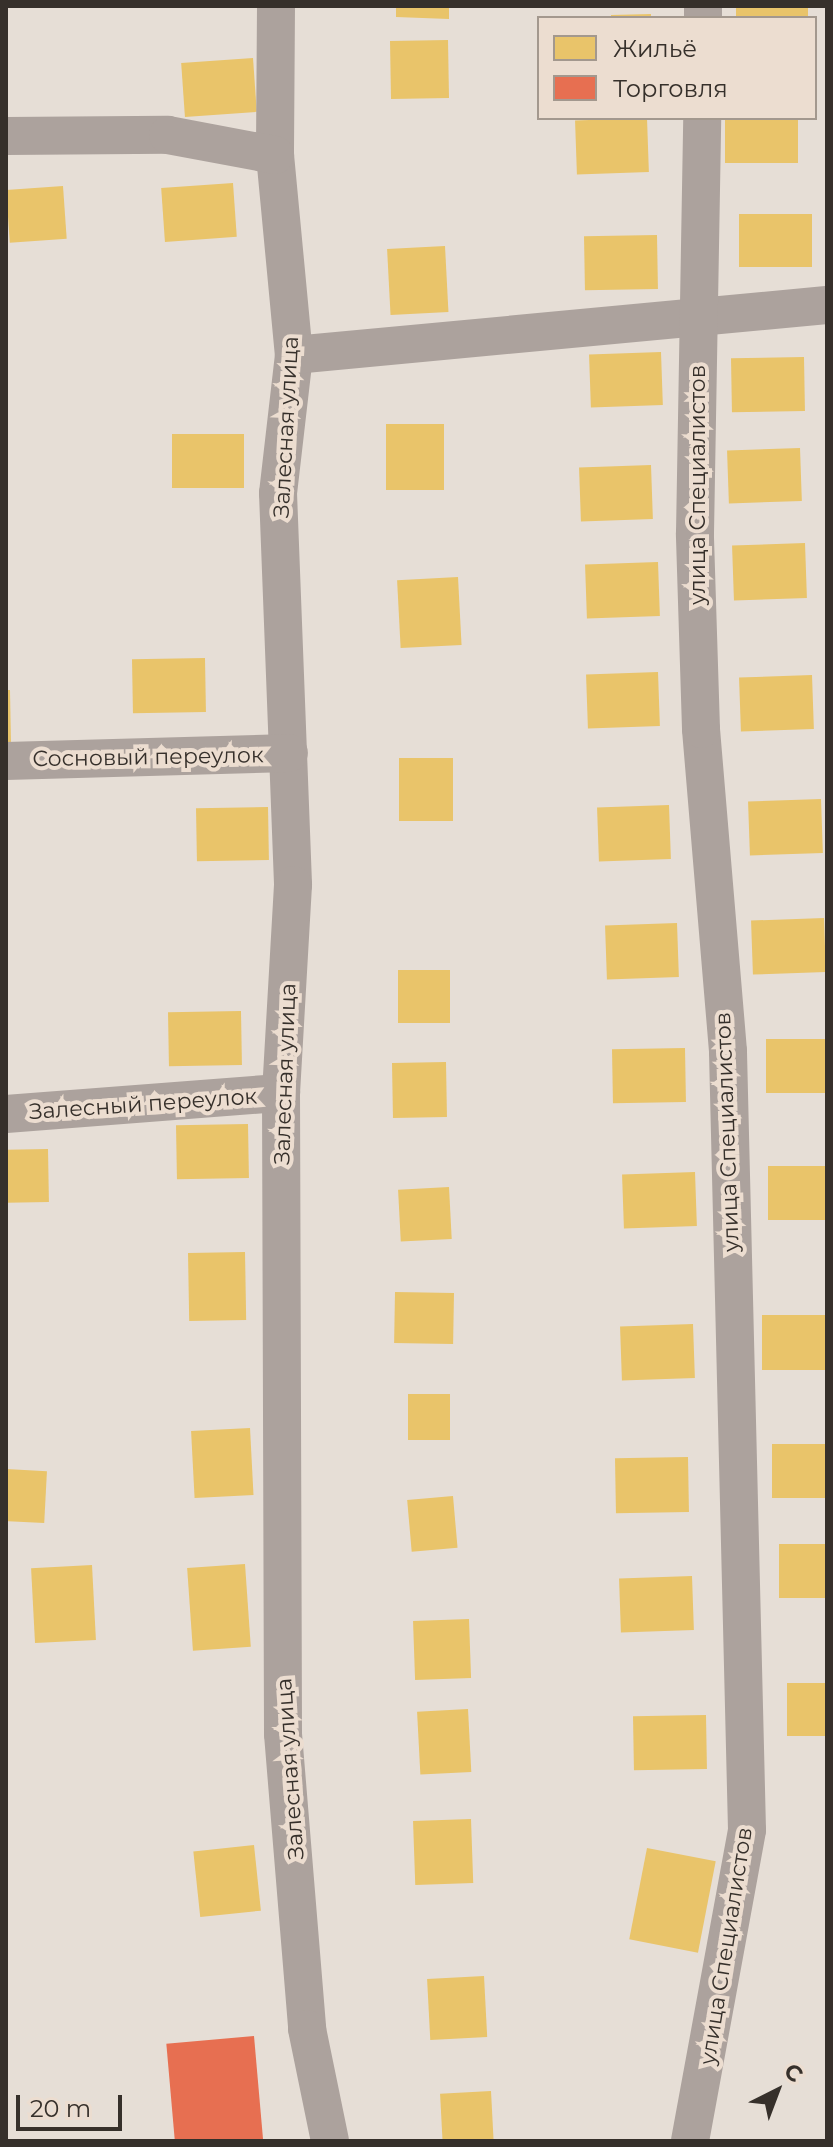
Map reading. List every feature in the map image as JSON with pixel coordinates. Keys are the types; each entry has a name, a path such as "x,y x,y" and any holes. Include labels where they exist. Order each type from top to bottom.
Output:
{"street":[{"name":"Залесная улица","path":"276,6 275,155 294,355 278,493 293,885 281,1093 283,1734 307,2029 330,2141"},
{"name":"улица Специалистов","path":"690,2141 747,1830 728,1051 700,699 698,317 702,120"},
{"path":"6,136 168,135 275,155"},
{"path":"294,355 827,305"},
{"name":"Сосновый переулок","path":"6,761 289,753"},
{"name":"Залесный переулок","path":"6,1114 281,1093"}],"building: Жильё":[{"path":"396,6 449,6 449,19 396,17"},
{"path":"736,6 808,6 808,16 736,16"},
{"path":"651,14 651,16 611,16"},
{"path":"448,40 449,98 391,99 390,41"},
{"path":"253,58 257,112 185,117 181,63"},
{"path":"647,120 649,172 577,174 575,121"},
{"path":"725,120 798,120 798,163 725,163"},
{"path":"233,183 237,237 165,242 161,188"},
{"path":"63,186 67,239 10,243 6,190"},
{"path":"739,214 812,214 812,267 739,267"},
{"path":"657,235 658,289 585,290 584,236"},
{"path":"445,246 448,312 391,315 387,249"},
{"path":"661,352 663,405 591,407 589,355"},
{"path":"804,357 805,411 732,412 731,358"},
{"path":"386,424 444,424 444,490 386,490"},
{"path":"172,434 244,434 244,488 172,488"},
{"path":"800,448 802,501 729,504 727,451"},
{"path":"651,465 653,519 581,521 579,468"},
{"path":"805,543 807,598 734,601 732,546"},
{"path":"658,562 660,616 587,619 585,565"},
{"path":"458,577 462,645 401,648 397,580"},
{"path":"205,658 206,712 133,713 132,659"},
{"path":"658,672 660,726 588,728 586,675"},
{"path":"812,675 814,729 741,732 739,678"},
{"path":"6,690 10,690 11,744 6,744"},
{"path":"399,758 453,758 453,821 399,821"},
{"path":"821,799 823,853 750,856 748,802"},
{"path":"669,805 671,859 599,861 597,808"},
{"path":"268,807 269,860 197,861 196,808"},
{"path":"824,918 826,972 753,975 751,921"},
{"path":"677,923 679,977 607,979 605,926"},
{"path":"398,970 450,970 450,1023 398,1023"},
{"path":"241,1011 242,1065 169,1066 168,1012"},
{"path":"766,1039 827,1039 827,1093 766,1093"},
{"path":"685,1048 686,1102 613,1103 612,1049"},
{"path":"446,1062 447,1117 393,1118 392,1063"},
{"path":"248,1124 249,1178 177,1179 176,1125"},
{"path":"48,1149 49,1202 7,1203 6,1150"},
{"path":"768,1166 827,1166 827,1220 768,1220"},
{"path":"695,1172 697,1226 624,1229 622,1175"},
{"path":"449,1187 452,1239 401,1242 398,1190"},
{"path":"245,1252 246,1320 189,1321 188,1253"},
{"path":"395,1292 454,1293 453,1344 394,1343"},
{"path":"762,1315 827,1315 827,1370 762,1370"},
{"path":"693,1324 695,1378 622,1381 620,1327"},
{"path":"408,1394 450,1394 450,1440 408,1440"},
{"path":"250,1428 254,1495 195,1498 191,1431"},
{"path":"772,1444 827,1444 827,1498 772,1498"},
{"path":"688,1457 689,1512 616,1513 615,1458"},
{"path":"6,1469 47,1471 44,1523 6,1521"},
{"path":"453,1496 458,1548 412,1552 407,1500"},
{"path":"779,1544 827,1544 827,1598 779,1598"},
{"path":"245,1564 251,1647 193,1651 187,1568"},
{"path":"92,1565 96,1640 35,1643 31,1568"},
{"path":"692,1576 694,1630 621,1633 619,1579"},
{"path":"469,1619 471,1678 415,1680 413,1621"},
{"path":"787,1683 827,1683 827,1736 787,1736"},
{"path":"468,1709 471,1772 420,1775 417,1712"},
{"path":"706,1715 707,1769 634,1770 633,1716"},
{"path":"471,1819 473,1883 415,1885 413,1821"},
{"path":"254,1845 261,1911 200,1917 193,1851"},
{"path":"647,1848 716,1861 698,1953 629,1939"},
{"path":"484,1976 487,2037 430,2040 427,1979"},
{"path":"491,2091 494,2141 443,2141 440,2094"}],"building: Торговля":[{"path":"254,2036 263,2141 175,2141 166,2044"}]}
